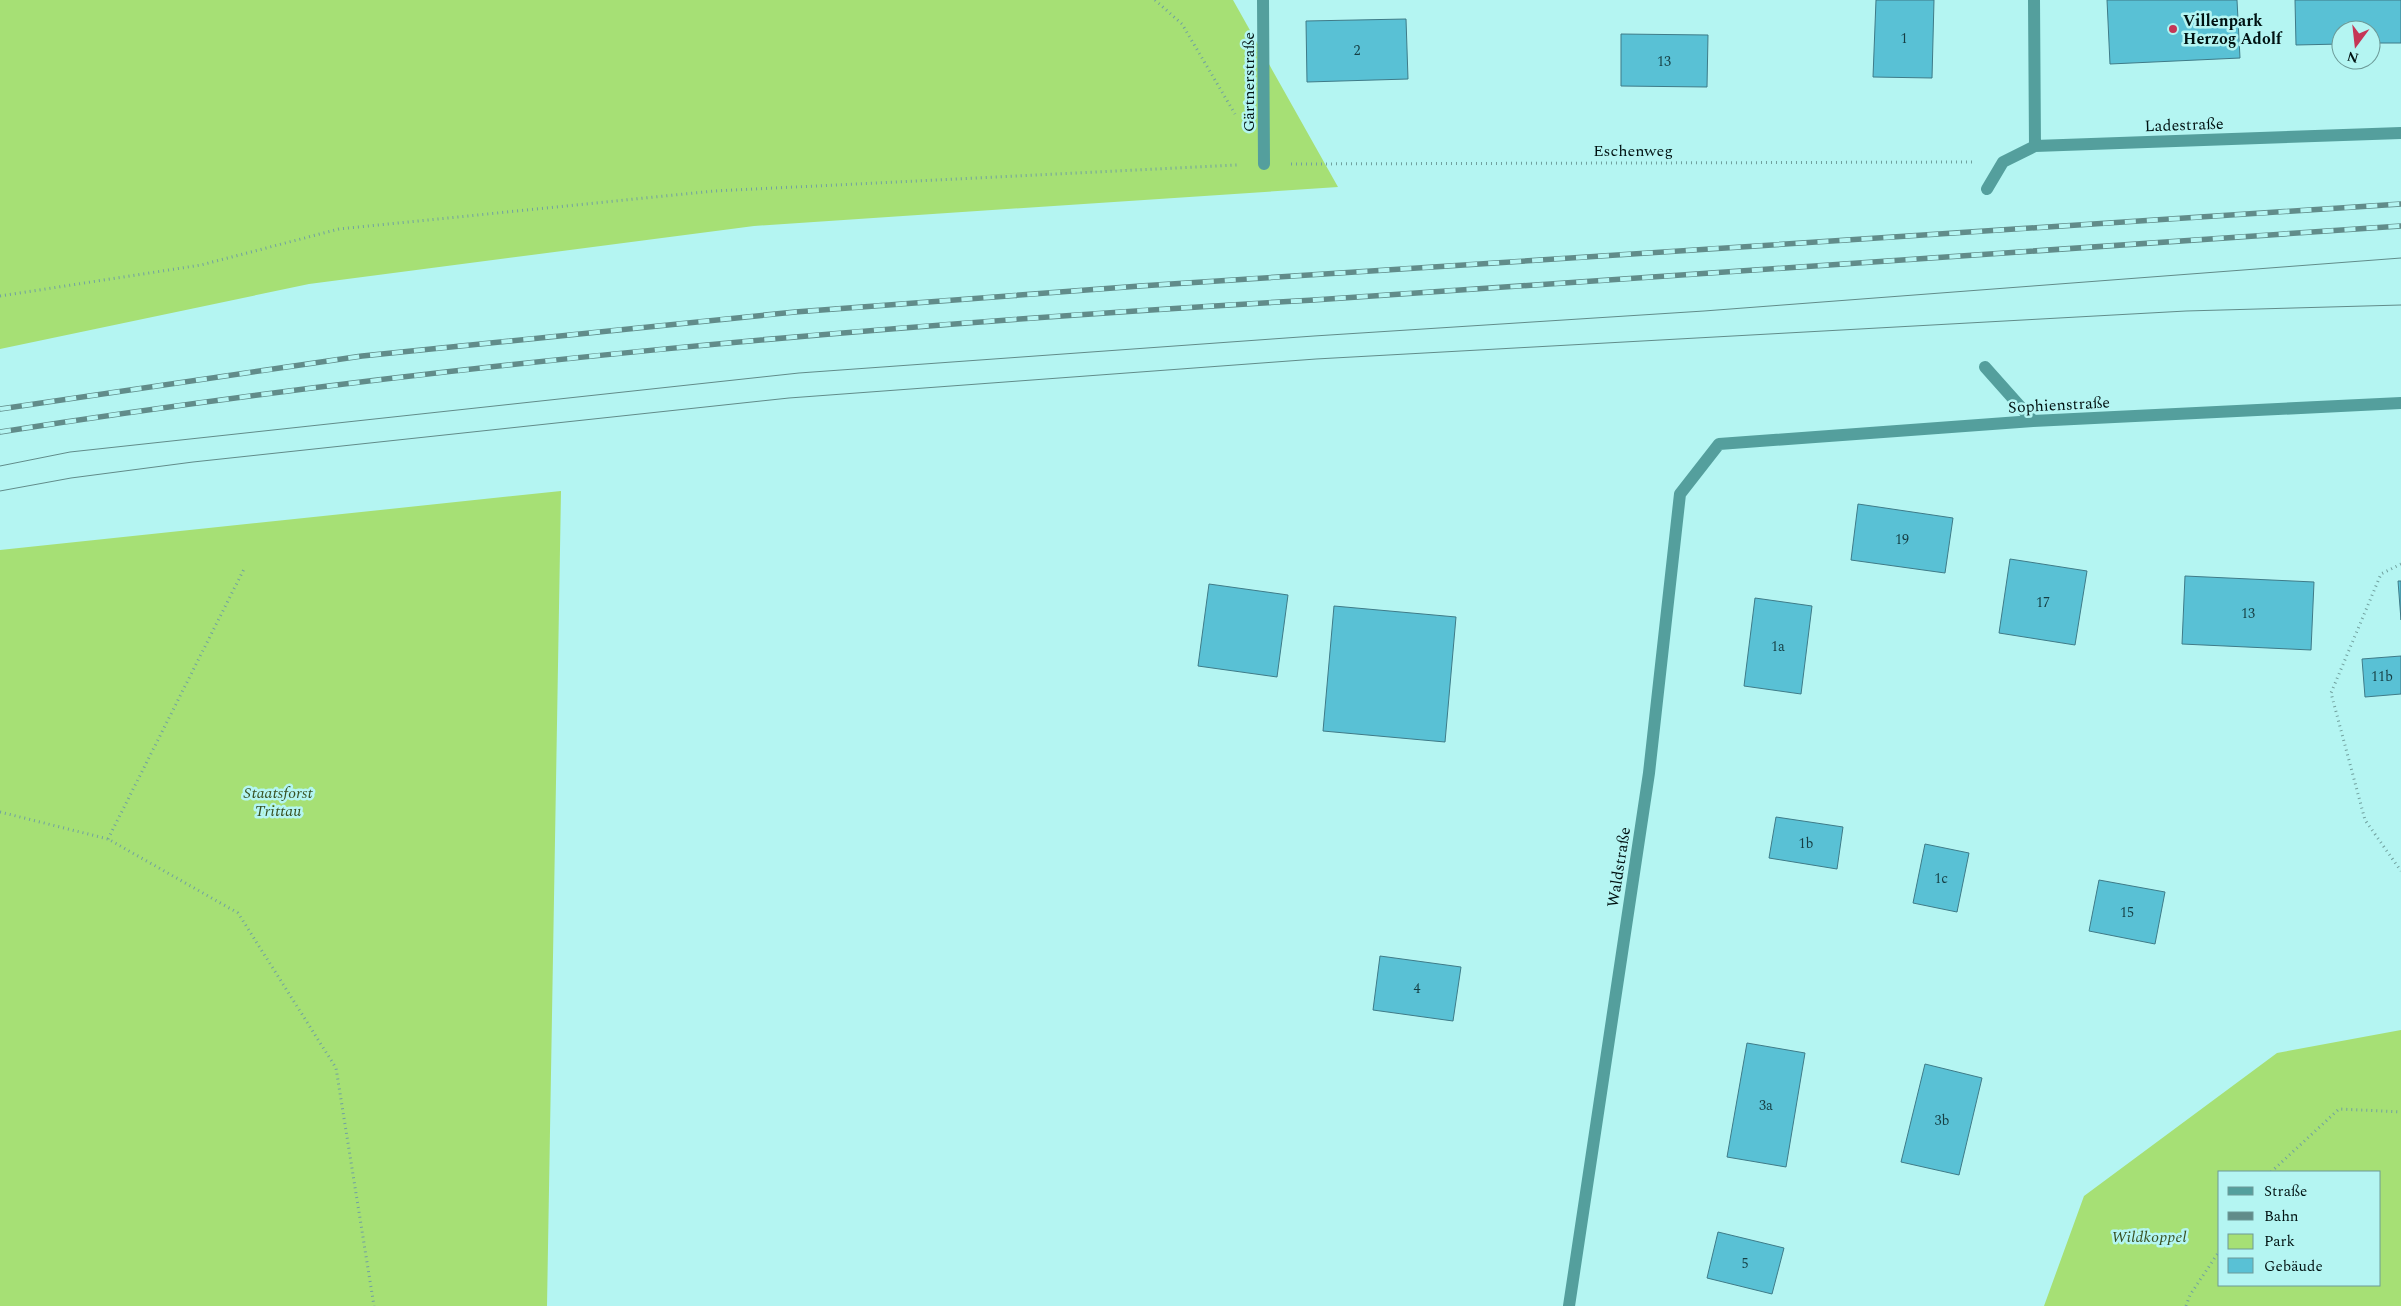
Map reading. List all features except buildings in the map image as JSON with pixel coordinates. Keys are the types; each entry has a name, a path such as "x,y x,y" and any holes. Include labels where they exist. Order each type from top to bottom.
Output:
{"street":[{"name":"Gärtnerstraße","path":"1263,0 1264,164"},
{"path":"2034,0 2035,146"},
{"name":"Ladestraße","path":"2003,162 2035,146 2401,133"},
{"path":"1987,189 2003,162"},
{"path":"1985,367 2033,422"},
{"name":"Sophienstraße","path":"1720,444 2033,422 2401,403"},
{"name":"Waldstraße","path":"1569,1306 1649,773 1680,494 1720,444"}],"path":[{"path":"1156,0 1182,24 1240,123"},
{"name":"Eschenweg","path":"0,296 201,265 339,228 714,191 1264,164 2003,162"},
{"path":"2401,564 2381,574 2331,693 2365,820 2401,871"},
{"path":"108,839 244,569"},
{"path":"0,812 108,839 238,912 336,1068 374,1306"},
{"path":"2273,1171 2340,1109 2401,1112"},
{"path":"2186,1306 2190,1295 2218,1253"}],"green space":[{"path":"0,0 1233,0 1338,187 754,226 309,284 0,349"},
{"name":"Staatsforst Trittau","path":"561,491 547,1306 0,1306 0,550"},
{"name":"Wildkoppel","path":"2401,1030 2401,1306 2044,1306 2084,1196 2277,1053"}],"tram line":[{"path":"0,466 70,452 799,373 1314,336 1704,311 2401,258"},
{"path":"0,491 71,478 193,462 789,398 1316,359 2186,311 2401,305"}],"railway":[{"path":"0,409 362,356 795,312 1140,286 2401,204"},
{"path":"0,432 327,386 655,350 820,335 1149,310 2401,226"}],"place":[{"name":"Villenpark Herzog Adolf","path":"2173,29"}]}
